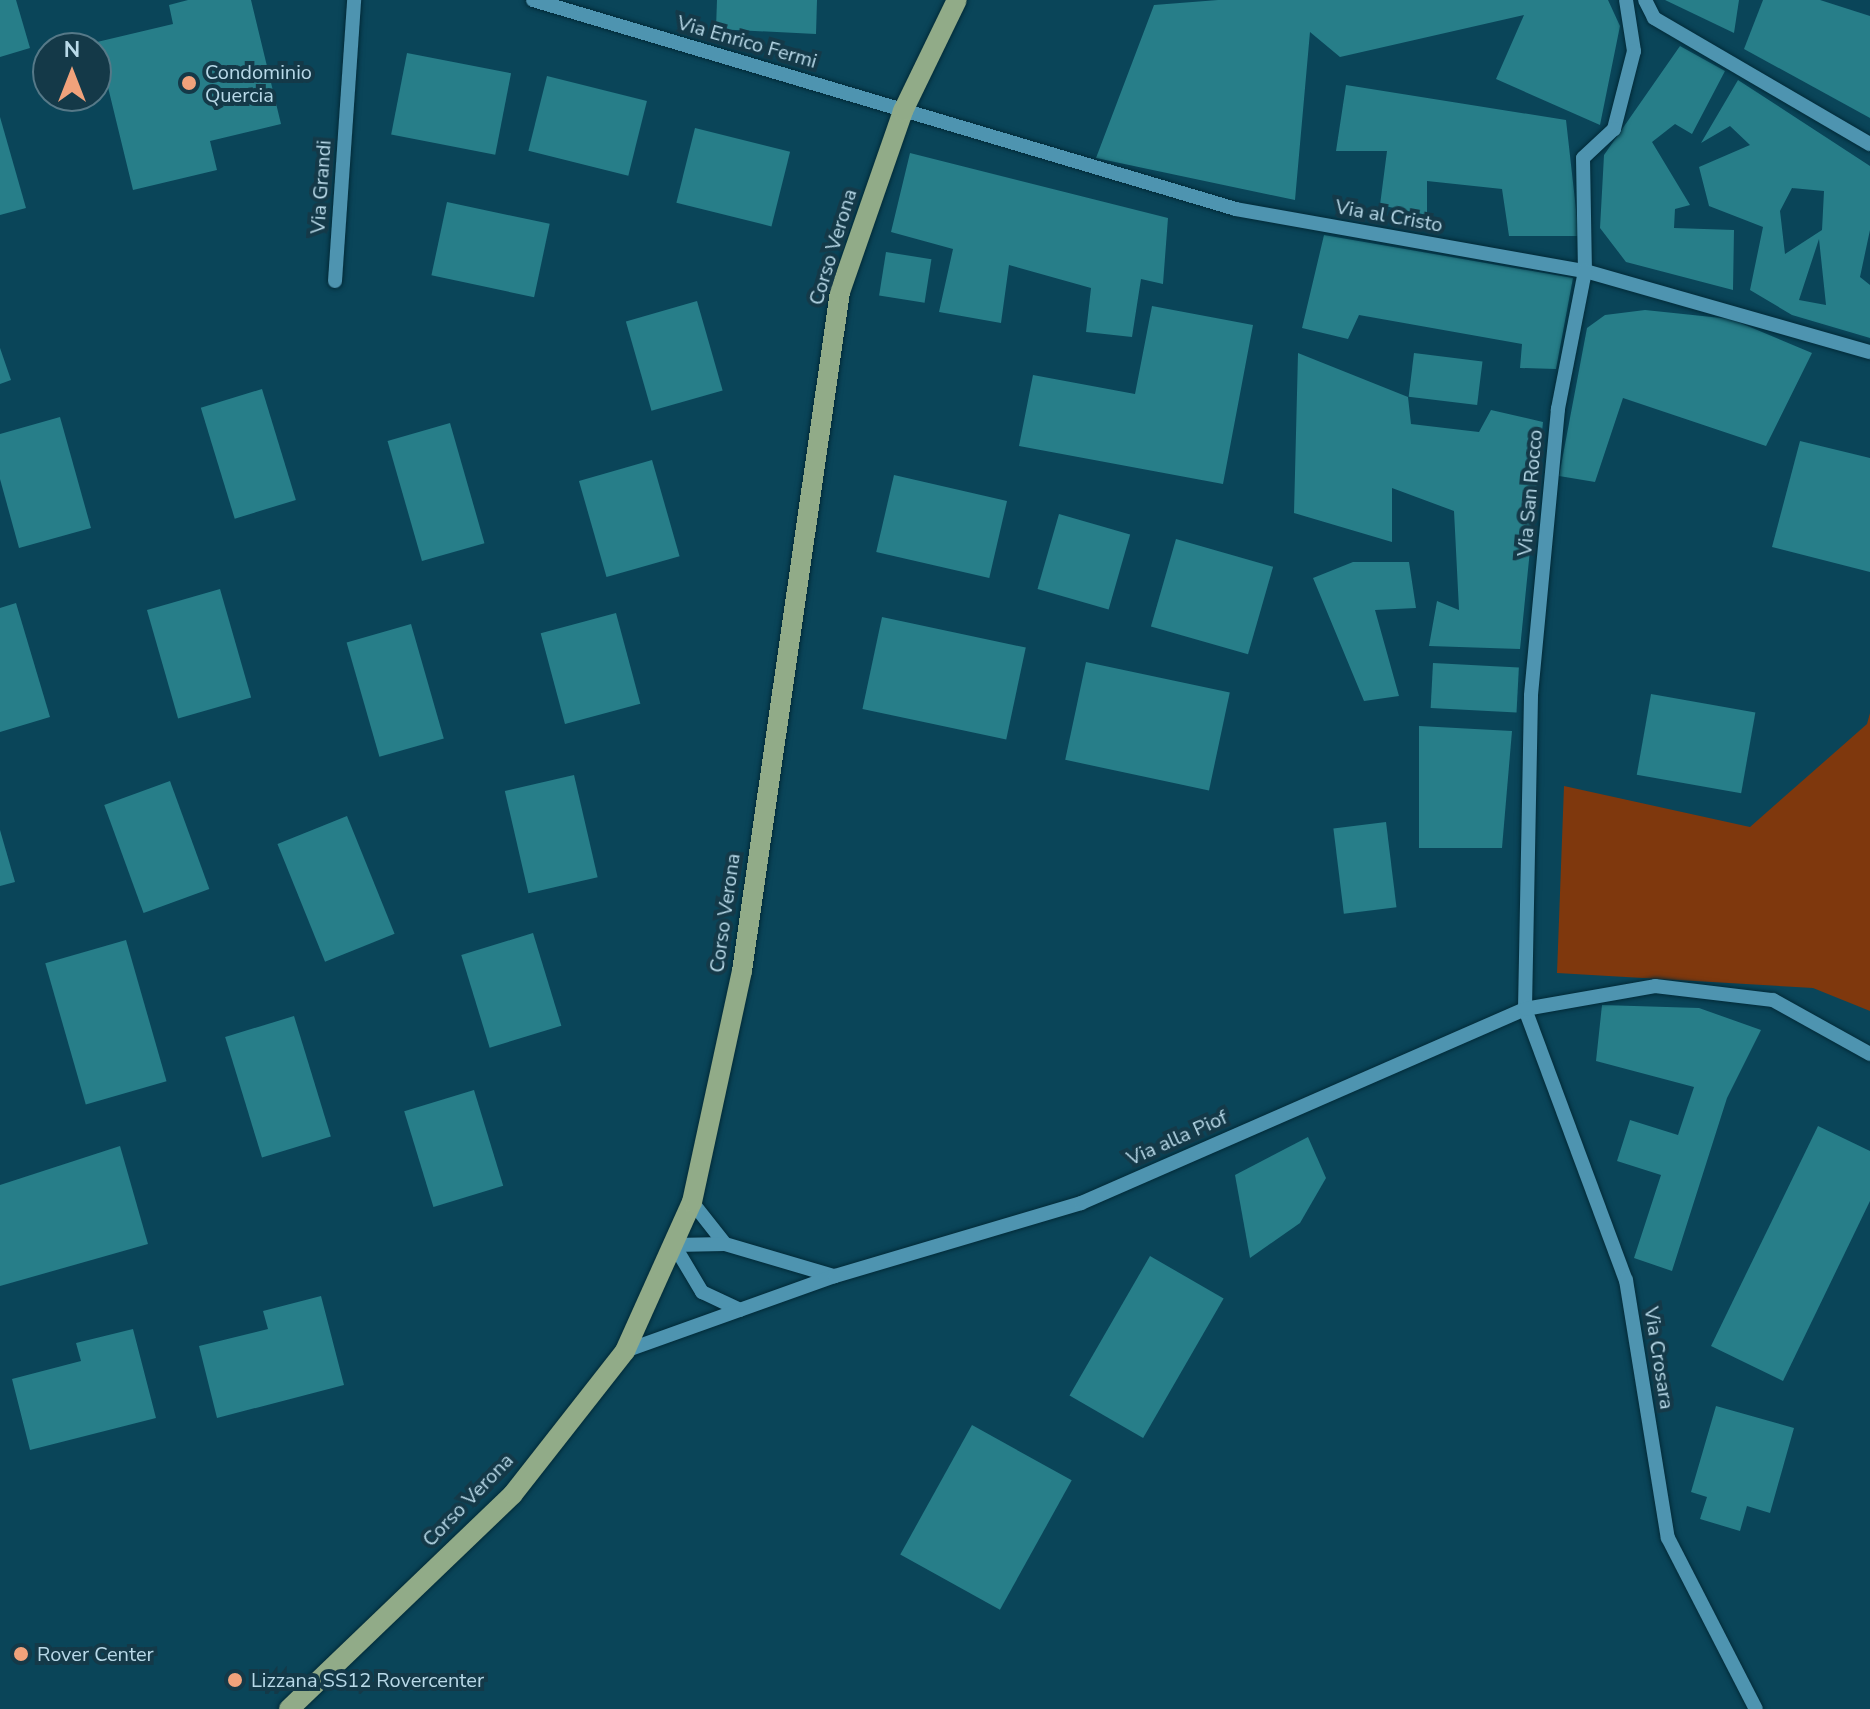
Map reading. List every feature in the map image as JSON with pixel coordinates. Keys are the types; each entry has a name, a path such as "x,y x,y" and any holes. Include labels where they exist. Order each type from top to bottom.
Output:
{"main road":[{"name":"Corso Verona","path":"289,1709 513,1494 625,1351 692,1202 742,971 840,292 903,111 957,0"}],"street":[{"name":"Via Grandi","path":"335,281 354,0"},
{"name":"Via Enrico Fermi","path":"533,0 903,111"},
{"name":"Via San Rocco","path":"1525,1009 1531,696 1558,409 1585,271 1583,158 1614,129 1634,51 1626,0"},
{"path":"1645,0 1654,18 1870,144"},
{"name":"Via al Cristo","path":"903,111 1236,209 1585,271 1870,352"},
{"name":"Via alla Piof","path":"625,1351 835,1276 1081,1203 1525,1009 1655,986 1773,1000 1870,1054"},
{"name":"Via Crosara","path":"1525,1009 1626,1280 1668,1538 1756,1709"},
{"path":"692,1202 725,1244"},
{"path":"740,1310 702,1292 674,1245 725,1244 835,1276"}],"shaded area":[{"path":"1870,713 1870,1011 1813,988 1557,973 1564,786 1750,827 1867,724"}],"building":[{"path":"0,0 16,0 30,48 0,57"},
{"name":"Condominio Quercia","path":"188,0 251,0 281,124 210,141 217,170 133,190 112,104 112,38 173,24 169,5"},
{"path":"717,0 817,0 816,34 716,29"},
{"path":"1218,0 1608,0 1620,26 1600,125 1496,79 1524,15 1340,57 1310,32 1295,200 1096,158 1154,5"},
{"path":"1665,0 1739,0 1734,33"},
{"path":"1763,0 1820,0 1870,16 1870,118 1744,49"},
{"path":"1680,46 1725,71 1692,134 1675,124 1652,142 1690,205 1675,209 1674,228 1734,230 1733,290 1626,262 1600,228 1604,155"},
{"path":"407,53 511,73 495,155 391,134"},
{"path":"547,76 647,101 628,176 528,151"},
{"path":"1738,80 1870,166 1870,230 1860,277 1870,285 1870,338 1792,315 1750,290 1763,227 1709,206 1699,167 1750,145 1730,126 1701,143","holes":["1792,188 1824,191 1822,230 1785,254 1780,211","1819,239 1826,305 1799,300"]},
{"path":"1346,85 1566,120 1579,236 1509,236 1502,189 1427,181 1427,215 1380,205 1387,151 1336,151"},
{"path":"0,117 26,208 0,215"},
{"path":"695,128 790,152 771,226 676,203"},
{"path":"910,153 1168,218 1163,284 1141,279 1132,337 1086,332 1091,288 1009,265 1001,323 939,312 953,249 891,232"},
{"path":"447,202 550,224 534,297 431,275"},
{"path":"1324,235 1573,278 1556,369 1520,368 1522,344 1359,315 1348,339 1302,328"},
{"path":"886,252 931,259 925,303 879,295"},
{"path":"697,301 723,390 652,411 626,321"},
{"path":"1152,306 1253,325 1223,484 1019,446 1033,375 1135,394"},
{"path":"1645,310 1731,319 1812,353 1766,446 1623,398 1595,482 1559,476 1587,328 1605,315"},
{"path":"0,348 11,380 0,384"},
{"path":"1298,353 1408,397 1411,424 1479,432 1491,410 1543,422 1520,649 1429,646 1437,601 1459,610 1454,511 1392,488 1392,542 1294,513"},
{"path":"1414,353 1482,361 1477,405 1409,397"},
{"path":"262,389 296,500 235,519 201,408"},
{"path":"60,417 91,528 19,548 0,479 0,434"},
{"path":"450,423 484,543 422,561 388,441"},
{"path":"1800,441 1870,458 1870,572 1772,547"},
{"path":"652,460 680,556 607,577 579,481"},
{"path":"894,475 1007,501 989,578 876,552"},
{"path":"1059,514 1130,534 1109,609 1038,589"},
{"path":"1176,539 1273,567 1248,654 1151,626"},
{"path":"1353,562 1409,562 1416,608 1375,610 1399,696 1364,701 1313,578"},
{"path":"220,589 251,698 178,719 147,610"},
{"path":"16,603 50,717 0,732 0,608"},
{"path":"616,613 640,704 565,724 541,633"},
{"path":"882,617 1026,648 1006,740 862,709"},
{"path":"411,624 444,738 379,757 347,642"},
{"path":"1086,662 1230,693 1209,790 1065,760"},
{"path":"1433,663 1519,668 1517,712 1431,708"},
{"path":"1651,694 1755,712 1741,793 1637,775"},
{"path":"1419,726 1512,731 1502,848 1419,848"},
{"path":"574,775 598,877 528,893 505,791"},
{"path":"170,781 209,889 144,913 104,805"},
{"path":"347,816 395,934 325,962 277,844"},
{"path":"1386,822 1396,907 1344,914 1333,828"},
{"path":"0,830 15,882 0,886"},
{"path":"533,933 561,1026 490,1048 461,955"},
{"path":"126,940 167,1081 86,1104 45,963"},
{"path":"1602,1005 1699,1008 1761,1030 1727,1098 1672,1271 1634,1258 1661,1175 1617,1161 1630,1120 1678,1135 1694,1087 1596,1061"},
{"path":"294,1016 331,1136 262,1158 225,1037"},
{"path":"474,1090 503,1186 433,1207 404,1111"},
{"path":"1818,1126 1870,1151 1870,1201 1783,1381 1711,1346"},
{"path":"1308,1137 1326,1178 1300,1223 1250,1258 1235,1175"},
{"path":"120,1146 148,1244 0,1286 0,1185"},
{"path":"1150,1256 1224,1298 1143,1438 1070,1395"},
{"path":"321,1296 344,1385 217,1418 199,1346 268,1329 263,1311"},
{"path":"133,1329 156,1418 30,1450 12,1379 81,1361 76,1343"},
{"path":"1716,1406 1794,1428 1770,1513 1747,1506 1740,1531 1700,1519 1707,1497 1691,1492"},
{"path":"972,1425 1072,1480 1000,1610 900,1554"}],"place":[{"name":"Condominio Quercia","path":"189,83"},
{"name":"Rover Center","path":"21,1654"},
{"name":"Lizzana SS12 Rovercenter","path":"235,1680"}]}
